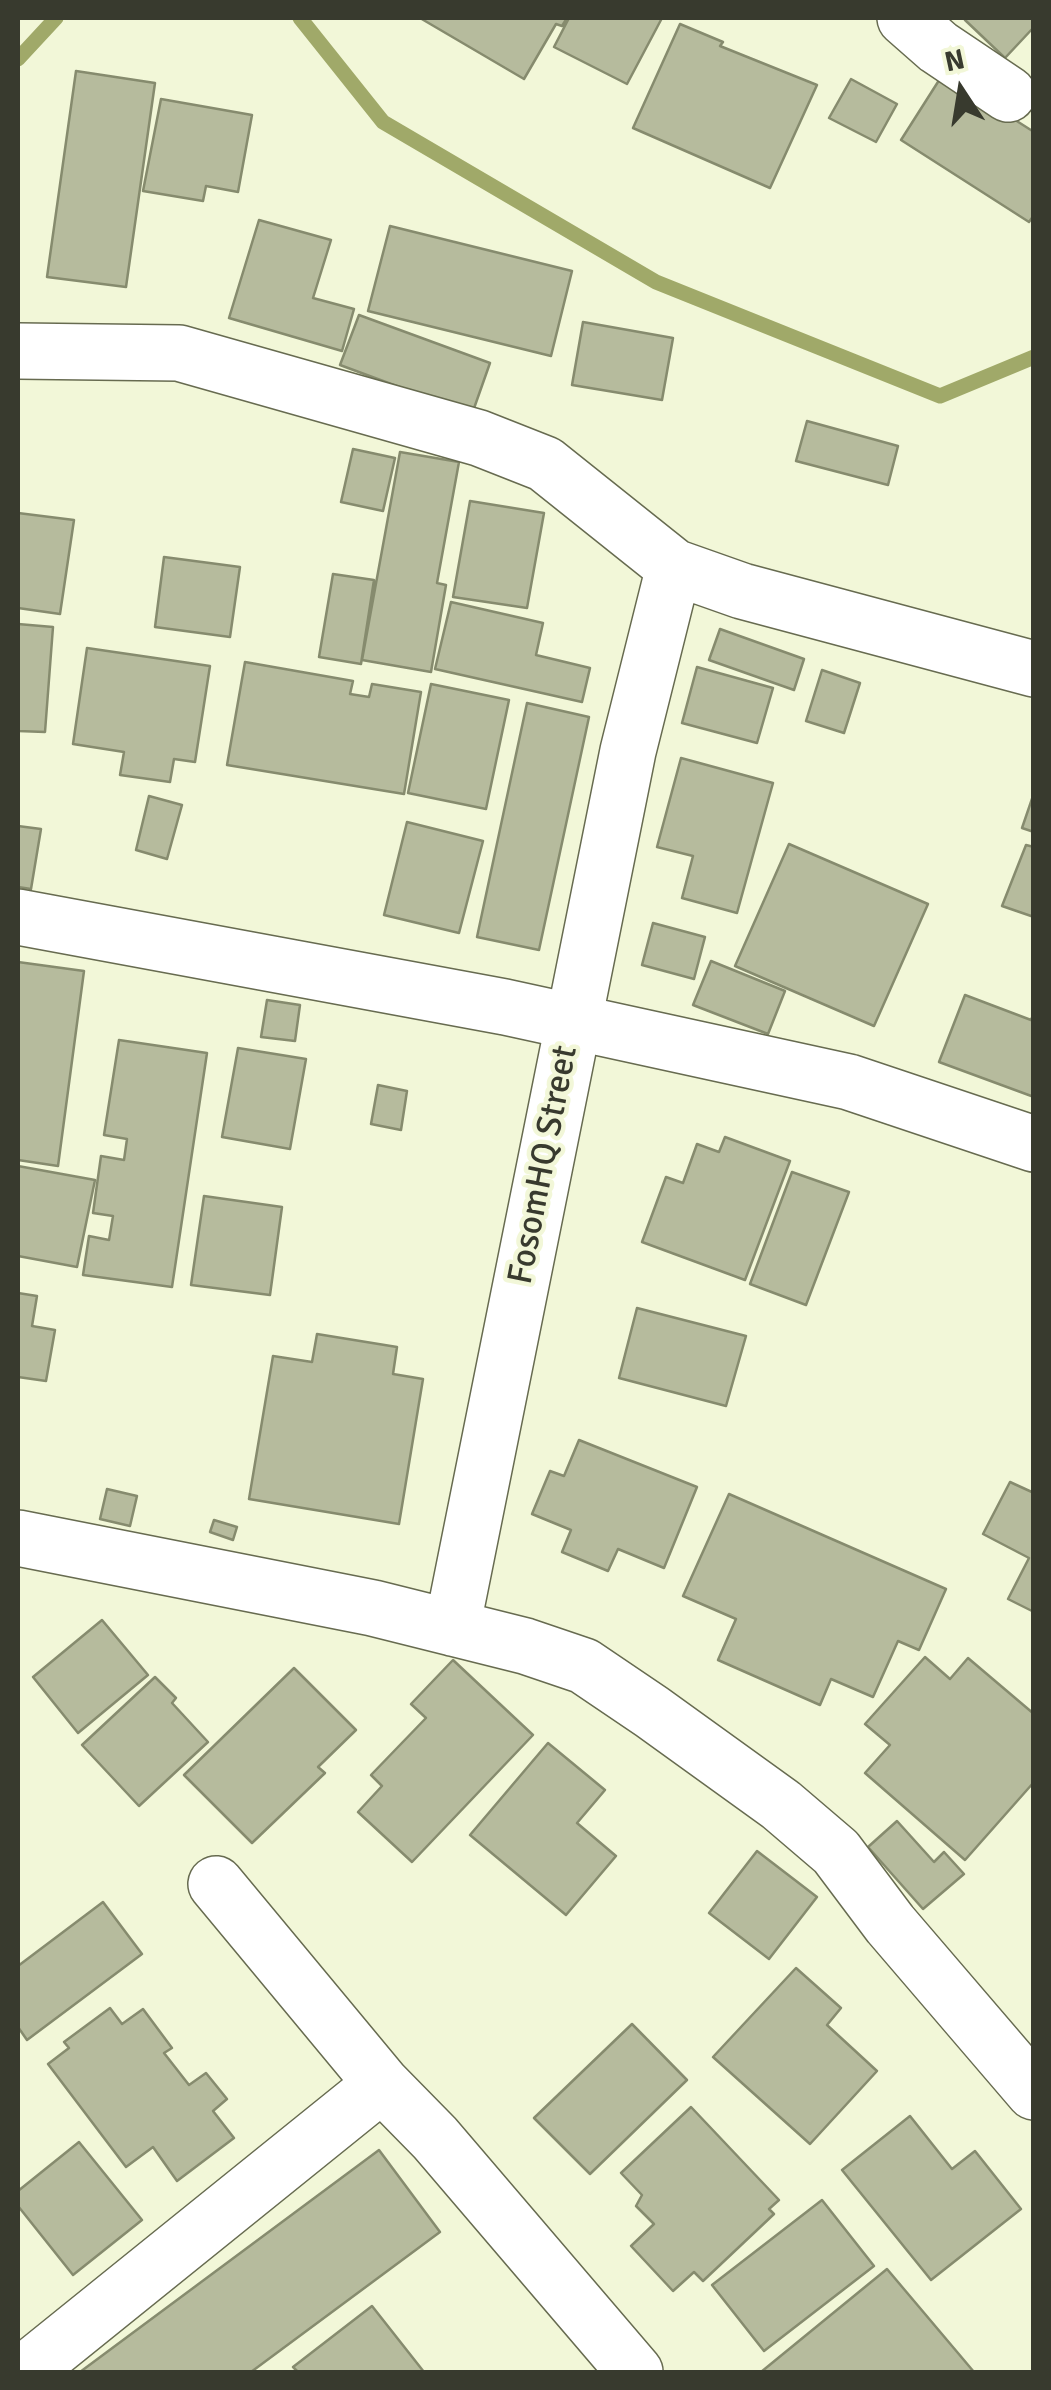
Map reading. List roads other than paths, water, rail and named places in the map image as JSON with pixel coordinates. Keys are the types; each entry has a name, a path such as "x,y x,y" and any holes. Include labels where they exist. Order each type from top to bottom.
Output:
{"street":[{"path":"906,18 938,47 1008,94"},
{"path":"18,351 179,353 478,438 545,464 674,567 742,590 1034,669"},
{"path":"674,567 628,751 573,1022 848,1082 1034,1144"},
{"name":"FosomHQ Street","path":"18,917 573,1022 452,1628"},
{"path":"18,1538 354,1604 526,1646 584,1666 781,1805 836,1852 890,1924 1034,2092"},
{"path":"216,1884 382,2084 435,2138 635,2372"},
{"path":"25,2372 382,2084"}],"waterway":[{"path":"18,59 56,18"},
{"path":"300,18 383,122 656,282 940,396 1034,357"}]}
